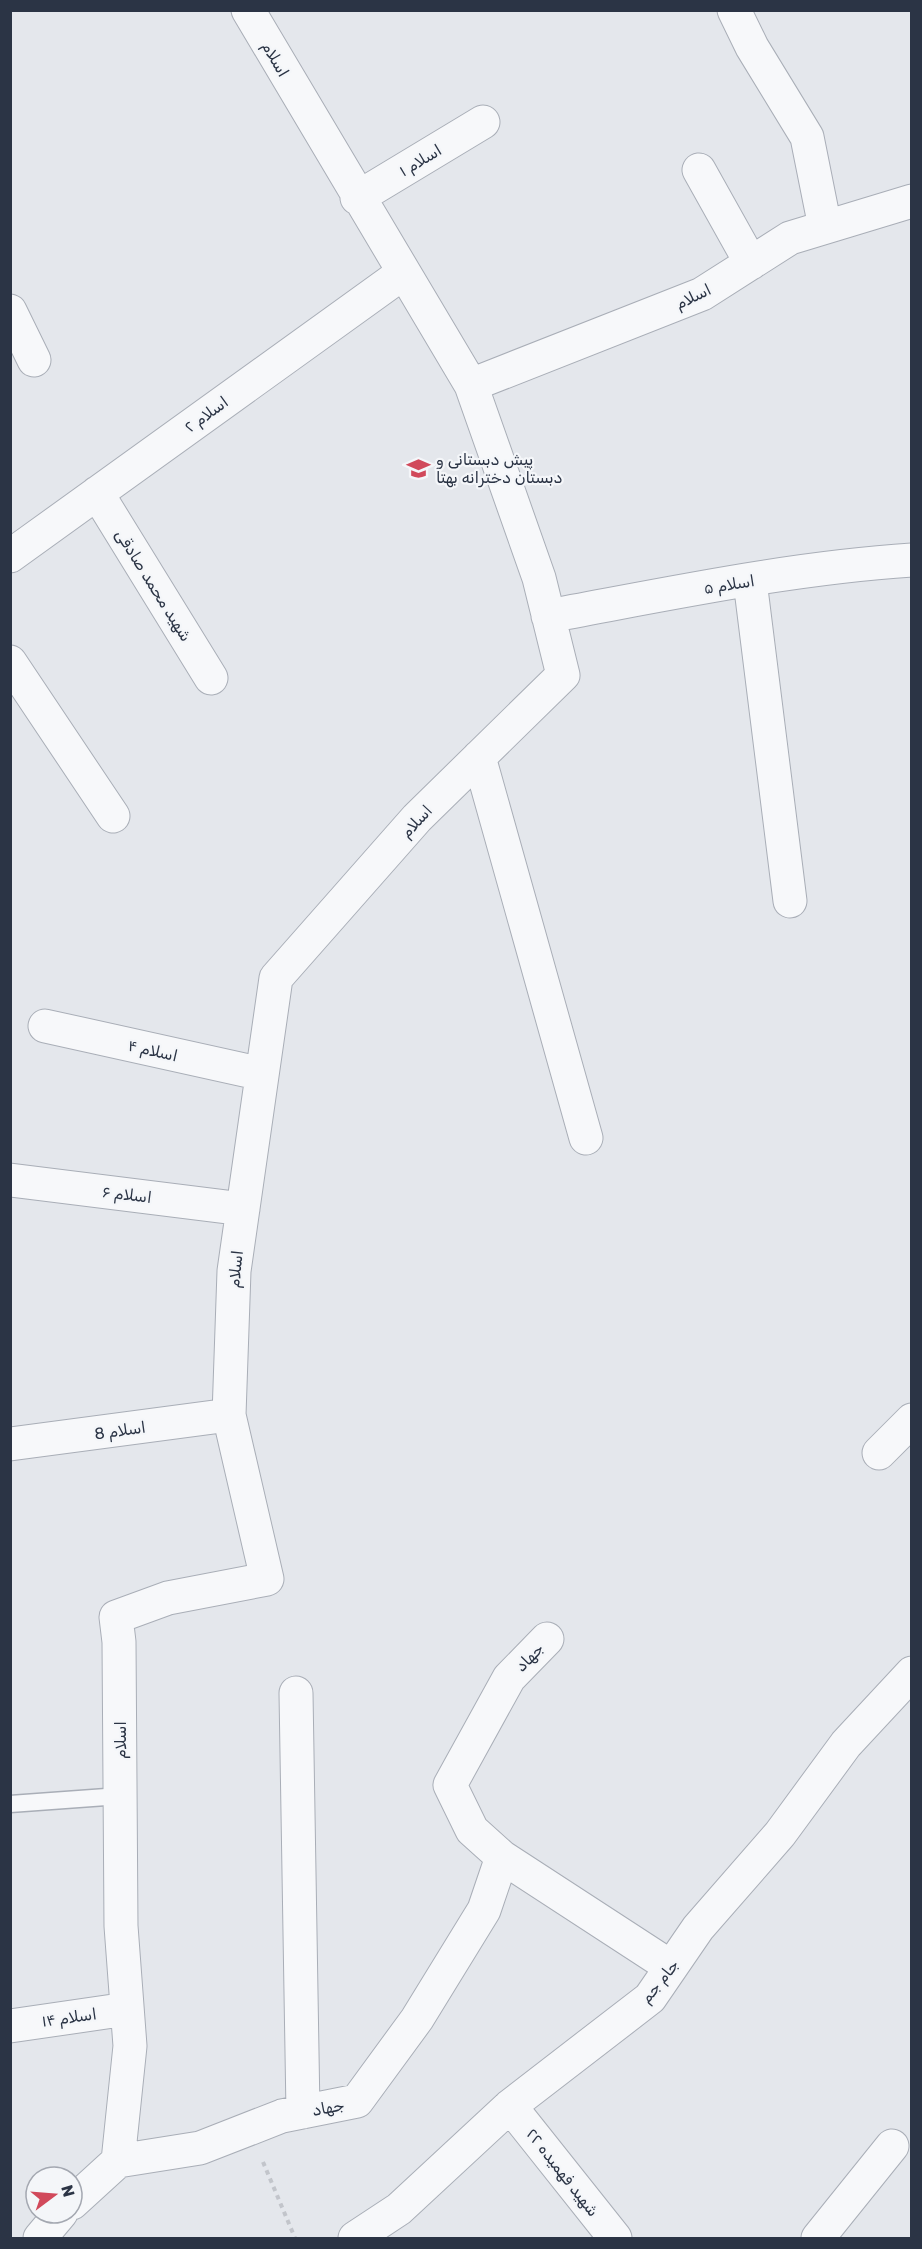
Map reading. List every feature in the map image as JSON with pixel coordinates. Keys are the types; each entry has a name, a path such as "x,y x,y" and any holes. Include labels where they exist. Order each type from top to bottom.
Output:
{"street":[{"name":"اسلام","path":"118,2161 130,2046 121,1926 119,1642 116,1617 168,1598 267,1579 229,1415 234,1271 276,978 417,818 563,675 539,578 471,385 357,198 248,10"},
{"path":"734,10 752,47 807,137 825,227"},
{"name":"اسلام ۱","path":"357,198 483,122"},
{"path":"699,170 751,263"},
{"name":"اسلام","path":"471,385 702,294 790,238 912,201"},
{"name":"اسلام ۲","path":"10,556 403,273"},
{"path":"10,311 34,360"},
{"name":"شهید محمد صادقی","path":"97,493 211,678"},
{"name":"اسلام ۵","path":"548,616 750,581 878,562 912,560"},
{"path":"750,581 790,901"},
{"path":"10,662 113,816"},
{"path":"479,758 586,1138"},
{"name":"اسلام ۴","path":"45,1026 262,1074"},
{"name":"اسلام ۶","path":"10,1180 243,1209"},
{"name":"اسلام 8","path":"10,1444 229,1415"},
{"path":"879,1453 912,1420"},
{"name":"جهاد","path":"547,1639 509,1678 450,1785 472,1830 502,1857 671,1967"},
{"name":"جام جم","path":"355,2238 399,2209 510,2106 650,1998 698,1928 780,1833 846,1744 912,1673"},
{"path":"296,1693 303,2112"},
{"name":"جهاد","path":"118,2161 200,2148 282,2116 357,2101 417,2019 484,1910 502,1857"},
{"name":"اسلام ۱۴","path":"10,2026 128,2009"},
{"name":"شهید فهمیده ۲۲","path":"510,2106 615,2238"},
{"path":"818,2238 892,2146"},
{"path":"84,2192 118,2161"},
{"path":"40,2238 51,2225"}],"lane":[{"path":"10,1804 120,1796"}],"path":[{"path":"249,2129 295,2238"}],"place":[{"name":"پیش دبستانی و دبستان دخترانه بهتا","path":"418,468"}]}
